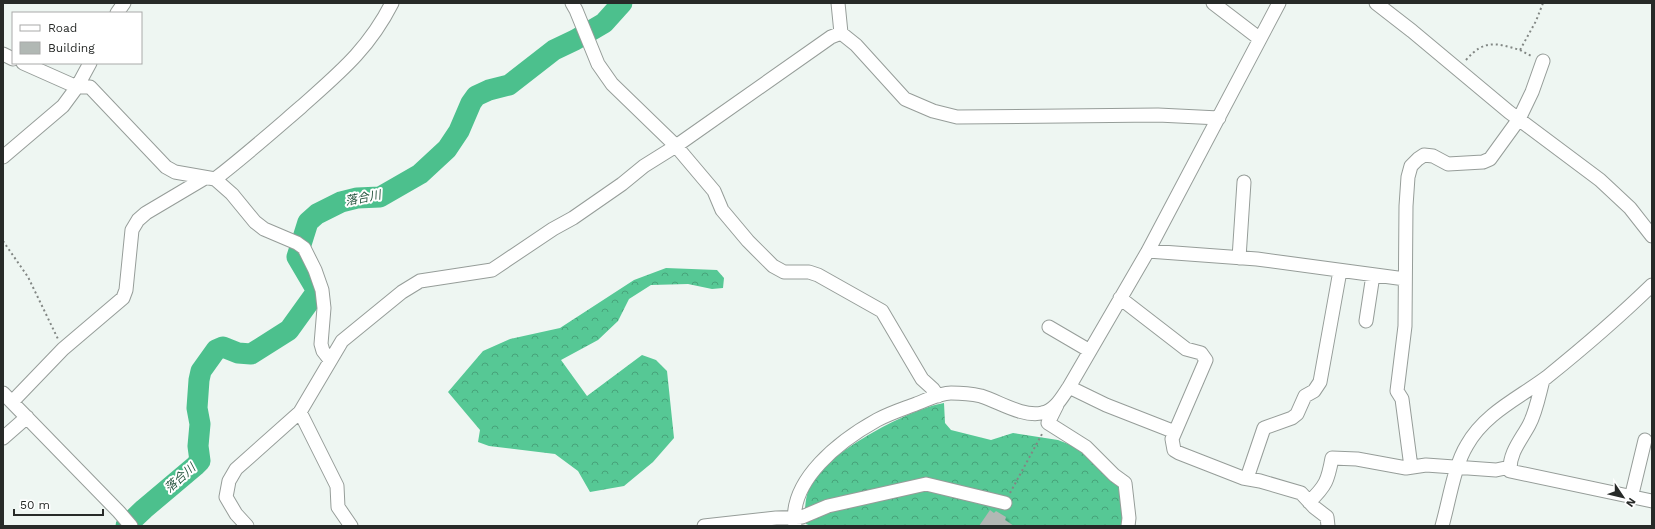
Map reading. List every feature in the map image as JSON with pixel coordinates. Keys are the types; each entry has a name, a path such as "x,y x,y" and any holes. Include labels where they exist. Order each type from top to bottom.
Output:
{"street":[{"path":"117,12 124,3"},
{"path":"131,526 8,397 122,298 126,290 132,230 138,220 146,213 210,179 247,155 349,63 375,33 392,3"},
{"path":"572,3 598,64 612,84 676,146 714,191 722,210 748,241 773,266 784,272 809,272 818,275 882,311 922,379 938,396"},
{"path":"838,3 841,33 856,46 905,99 933,111 957,117 1158,115 1219,118"},
{"path":"1214,3 1260,38"},
{"path":"1128,526 1129,512 1125,483 1114,475 1086,447 1048,423 1148,251 1260,38 1280,3"},
{"path":"1376,3 1519,120 1600,180 1619,196 1652,236"},
{"path":"248,526 236,514 226,497 229,481 236,469 300,412 342,341 402,292 420,282 492,270 553,229 573,218 622,184 644,166 676,146 830,37 841,33"},
{"path":"3,54 12,58"},
{"path":"1411,467 1402,399 1397,391 1405,326 1406,199 1408,177 1411,166 1424,155 1433,156 1448,164 1483,162 1490,159 1519,120 1532,92 1543,61"},
{"path":"25,64 77,87 90,87 166,167 175,172 210,179 232,194 255,222 300,246 315,270 322,290 324,308 321,344 323,351 330,360"},
{"path":"3,157 63,106 77,87 89,64"},
{"path":"1239,258 1244,182"},
{"path":"1148,251 1239,258 1405,279"},
{"path":"1247,478 1264,428 1292,418 1297,414 1305,396 1314,391 1320,382 1340,270"},
{"path":"1366,321 1372,275"},
{"path":"1442,526 1458,467 1466,445 1476,430 1488,418 1542,380 1635,302 1652,285"},
{"path":"1120,298 1186,349 1201,353 1206,360 1172,439 1174,450 1247,478 1301,493 1308,502 1327,517 1328,526"},
{"path":"1049,328 1090,351"},
{"path":"1542,380 1530,424 1516,445 1510,471 1631,498 1652,501"},
{"path":"1069,387 1118,410 1175,432"},
{"path":"794,522 796,501 810,474 822,461 860,431 877,420 894,412 949,393 979,396 1023,412 1034,414 1044,413 1058,404"},
{"path":"300,412 337,486 338,507 351,526"},
{"path":"3,438 27,417"},
{"path":"1631,498 1645,440"},
{"path":"1308,502 1324,486 1328,478 1332,458 1357,459 1406,468 1426,465 1496,470 1510,467"},
{"path":"704,526 776,518 794,522 828,506 926,484 1004,503"}],"path":[{"path":"1458,70 1479,47 1496,45 1520,50 1536,21 1543,3"},
{"path":"3,241 28,276 63,349"},
{"path":"1022,472 1043,433"}],"green space":[{"path":"666,268 717,270 724,278 723,288 712,289 688,284 651,285 629,299 618,321 598,340 561,360 587,396 642,355 656,360 667,371 674,438 653,462 624,486 590,492 578,471 555,454 489,446 478,442 480,430 448,392 483,351 510,339 560,328 634,280"},
{"path":"944,403 945,423 951,430 991,440 1013,433 1058,440 1102,457 1123,483 1126,526 811,526 806,524 805,507 808,490 813,480 823,468 837,456 873,432 912,413"}],"building":[{"path":"990,510 994,513 996,511 1006,517 1005,520 1014,526 979,526"}],"waterway":[{"name":"落合川","path":"126,526 200,461 198,446 200,424 197,408 199,380 201,371 216,350 223,347 238,353 251,354 289,330 317,291 297,257 308,222 317,214 341,202 357,198 380,197 420,174 447,149 459,131 471,103 476,96 489,90 509,85 554,50 604,23 622,3"}]}
